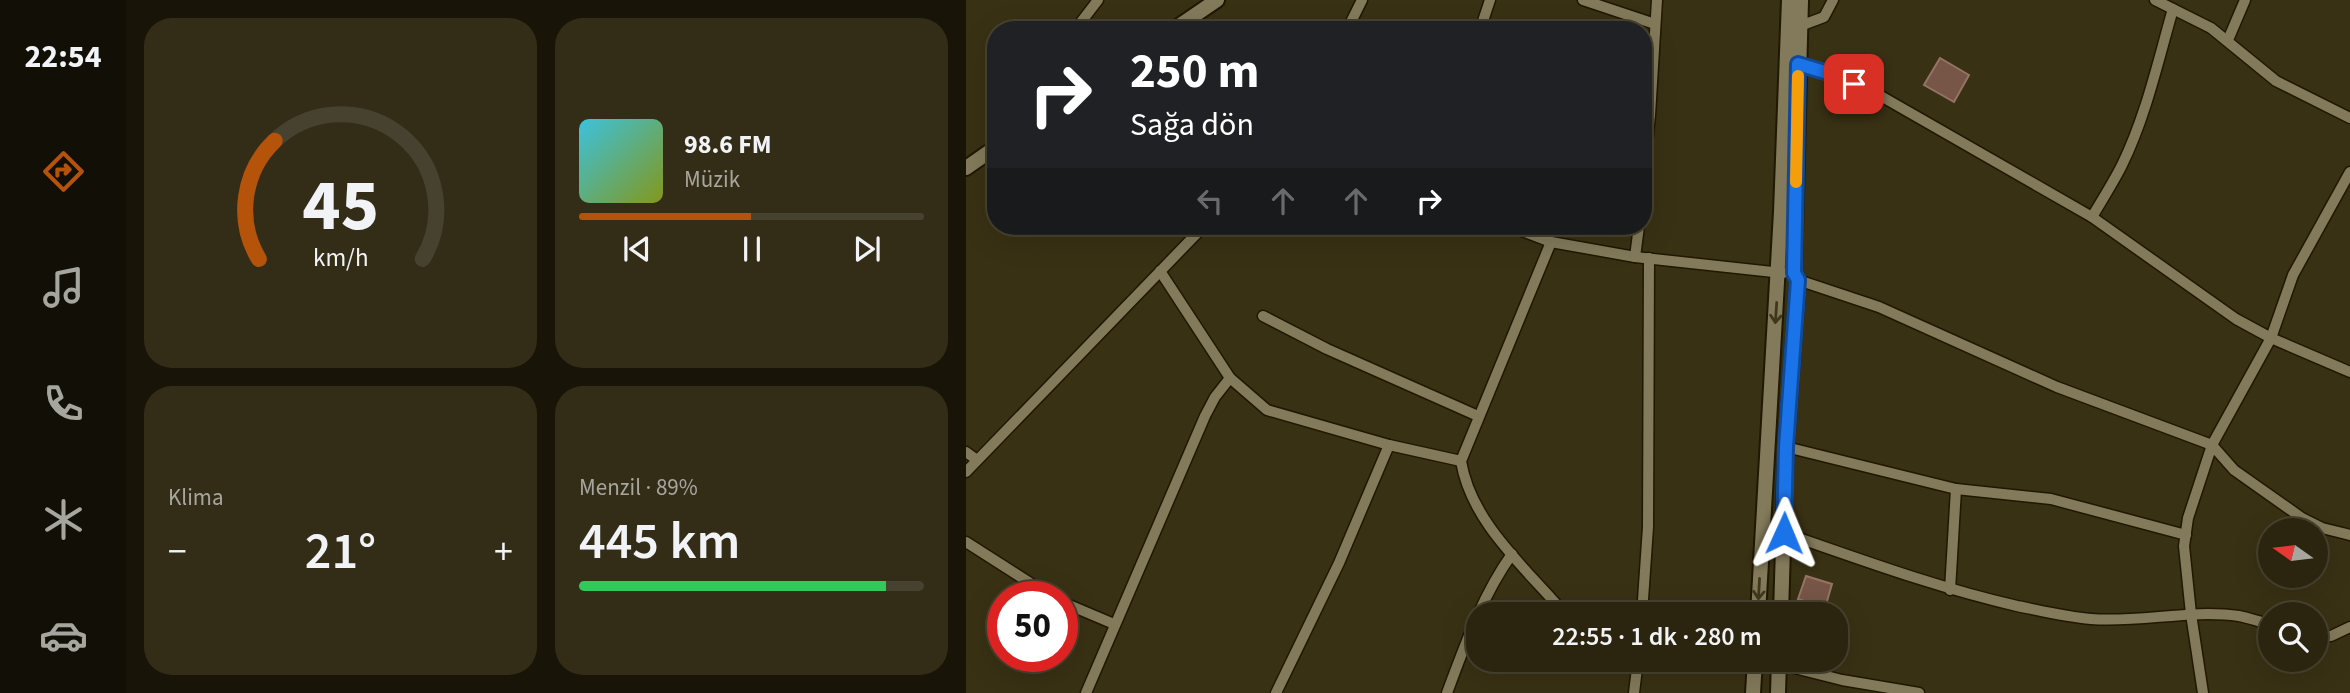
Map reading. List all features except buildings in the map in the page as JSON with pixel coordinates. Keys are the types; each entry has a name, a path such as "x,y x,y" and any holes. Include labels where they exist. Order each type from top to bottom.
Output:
{"main road":[{"path":"1186,21 1217,0"},
{"path":"1759,602 1778,273 1789,0"},
{"path":"1781,602 1786,447 1796,276 1801,0"},
{"path":"969,162 987,152"},
{"path":"1753,693 1754,672"},
{"path":"1777,693 1778,672"}],"street":[{"path":"1082,21 1098,0"},
{"path":"1352,21 1362,0"},
{"path":"1483,21 1490,0"},
{"path":"1583,0 1646,21"},
{"path":"1652,79 1657,0"},
{"path":"1800,26 1824,17 1833,0"},
{"path":"2155,0 2211,28 2276,81 2350,118"},
{"path":"2228,40 2245,0"},
{"path":"2092,217 2122,165 2135,134 2173,9"},
{"path":"1798,64 1828,73 1879,95 2092,217 2236,319 2271,338 2350,372"},
{"path":"2203,693 2191,614 2185,546 2188,518 2211,445 2271,338 2293,275 2350,172"},
{"path":"966,472 1195,235"},
{"path":"1532,235 1550,242 1635,257 1796,276 1879,307 2057,387 2211,445 2234,470 2302,518 2322,528 2350,535"},
{"path":"1635,257 1638,235"},
{"path":"1550,242 1461,461 1472,499 1489,526 1554,602"},
{"path":"1643,602 1648,527 1649,258"},
{"path":"1160,271 1230,378 1267,410 1389,445 1461,461"},
{"path":"1263,316 1326,349 1478,416"},
{"path":"1086,693 1205,416 1230,378"},
{"path":"1276,693 1339,563 1389,445"},
{"path":"1786,447 1956,489 2052,499 2186,535"},
{"path":"966,452 977,460"},
{"path":"1950,590 1956,489"},
{"path":"1784,533 1950,590 2057,614 2124,620 2191,614 2241,616 2258,621"},
{"path":"966,542 1027,581"},
{"path":"1447,693 1469,635 1496,577 1512,554"},
{"path":"1078,608 1114,624"},
{"path":"2328,636 2350,627"},
{"path":"1634,693 1637,672"},
{"path":"1814,672 1842,680 1919,693"}],"slow traffic":[{"path":"1796,182 1798,76"}],"route":[{"path":"1784,533 1786,447 1798,280 1794,273 1798,64 1854,84"}]}
